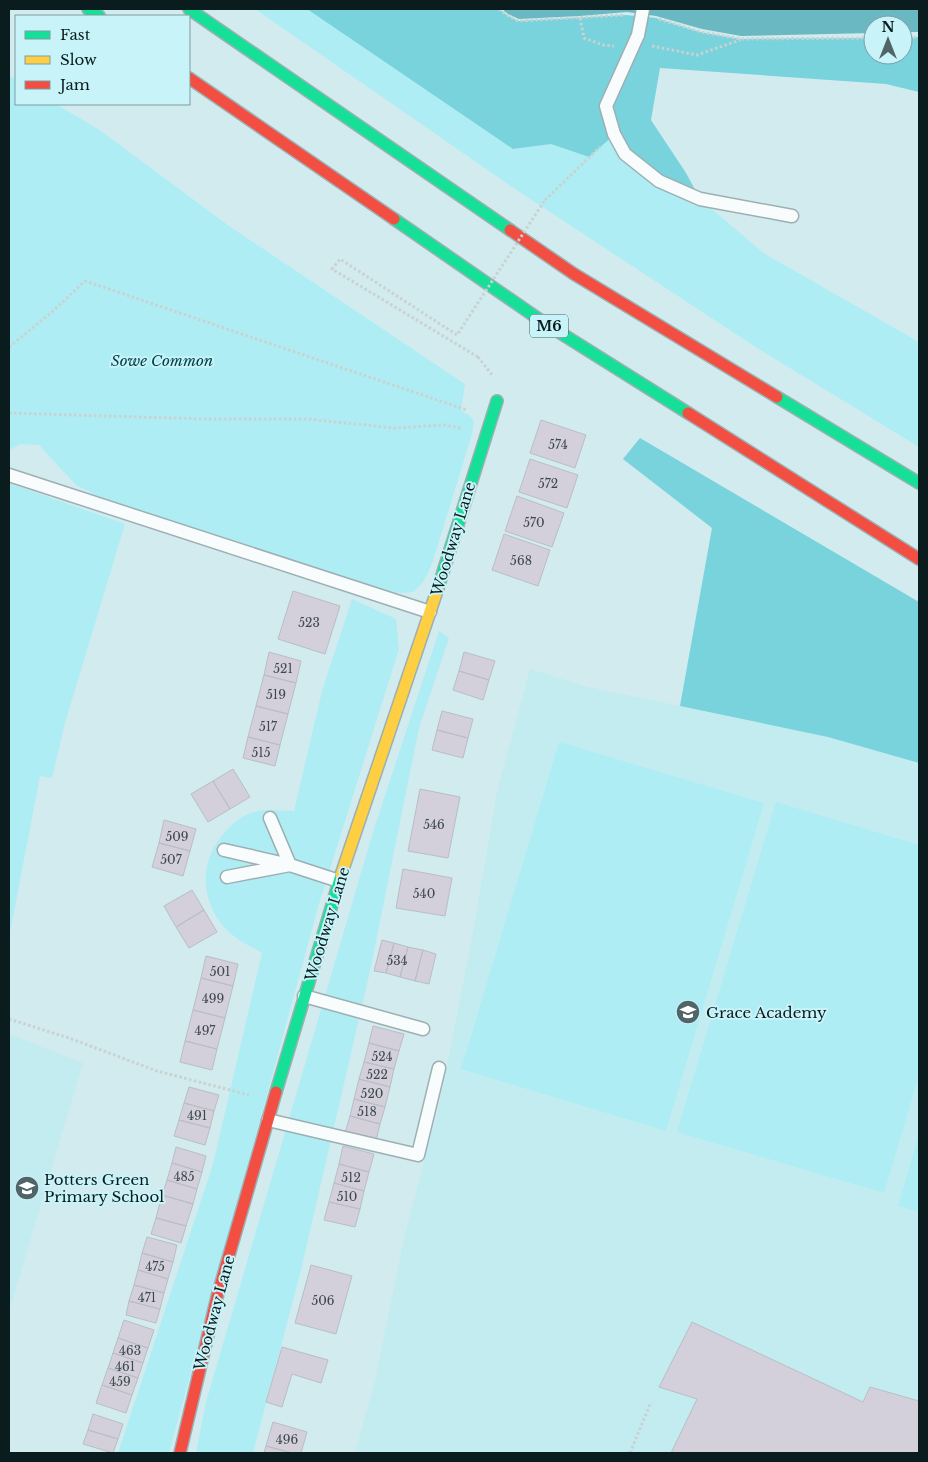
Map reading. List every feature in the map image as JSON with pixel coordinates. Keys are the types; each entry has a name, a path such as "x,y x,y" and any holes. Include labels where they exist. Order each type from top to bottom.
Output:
{"main road":[{"path":"189,9 574,274 919,483"},
{"name":"M6","path":"190,79 543,322 919,559"},
{"name":"Woodway Lane","path":"180,1453 217,1297 332,901 430,612 497,401"}],"lane":[{"path":"643,9 638,35 606,106 614,134 625,154 659,181 700,198 792,216"},
{"path":"9,475 430,612"},
{"path":"270,818 290,865"},
{"path":"224,850 290,865 339,881"},
{"path":"227,877 290,865"},
{"path":"304,996 422,1029"},
{"path":"268,1120 418,1155 439,1068"}],"path":[{"path":"499,9 507,16 518,21 626,15"},
{"path":"580,18 584,38 604,45 620,47 638,35"},
{"path":"656,18 700,32 742,39 863,38"},
{"path":"651,45 698,55 740,39"},
{"path":"478,357 332,269 340,259 457,336 545,200 614,134"},
{"path":"9,347 52,312 85,281 491,418"},
{"path":"9,413 205,419 308,419 394,428 444,425 486,432"},
{"path":"9,1019 69,1038 157,1071 193,1079 273,1102"},
{"path":"630,1453 651,1402"}],"shaded area":[{"path":"307,9 499,9 518,21 626,15 656,18 700,32 740,39 863,38 863,65 913,65 913,37 919,37 919,92 886,84 660,68 651,120 686,173 700,199 659,181 614,135 589,157 551,144 513,149"},
{"path":"502,9 919,9 919,32 913,32 913,15 863,15 863,33 741,36 702,29 656,16 627,12 519,19"},
{"path":"640,438 919,602 919,763 828,737 680,706 712,528 623,459"},
{"name":"Grace Academy","path":"530,669 584,686 829,737 919,763 919,1453 355,1453 374,1385 405,1234 441,1097 474,927 497,792"},
{"name":"Potters Green Primary School","path":"9,1034 83,1063 9,1312"}],"green space":[{"path":"255,9 307,9 513,149 551,144 589,157 614,134 700,199 765,254 919,342 919,447 757,348 512,187"},
{"name":"Sowe Common","path":"9,75 15,79 15,105 58,105 101,131 229,226 465,384 461,411 469,415 474,421 472,434 433,561 421,585 413,592 402,593 390,592 97,496 76,485 39,445 21,444 9,450"},
{"path":"9,483 125,524 65,723 52,778 40,776 9,938"},
{"path":"352,599 396,619 399,649 319,904 169,1453 118,1453 213,1164 262,953 232,935 216,917 207,894 206,869 209,858 215,846 226,832 243,817 263,810 294,811 322,691"},
{"path":"439,631 449,638 419,728 370,971 301,1270 253,1453 196,1453 206,1402 373,832"},
{"path":"559,742 764,803 666,1131 461,1069"},
{"path":"776,802 919,845 919,1075 884,1193 677,1132"},
{"path":"919,1134 919,1212 898,1206"}],"building":[{"path":"541,420 586,435 575,468 530,453"},
{"path":"530,459 578,475 567,508 519,492"},
{"path":"517,496 564,513 552,547 505,531"},
{"path":"504,534 550,550 538,586 492,570"},
{"path":"293,591 340,606 325,654 278,639"},
{"path":"269,652 301,661 296,683 264,675"},
{"path":"464,652 495,661 489,680 459,671"},
{"path":"459,671 489,680 483,700 453,690"},
{"path":"264,675 296,683 288,714 256,706"},
{"path":"256,706 288,714 280,745 248,737"},
{"path":"442,711 473,719 468,738 437,730"},
{"path":"437,730 468,738 463,758 432,750"},
{"path":"248,737 280,745 275,766 243,758"},
{"path":"233,769 250,797 230,809 213,781"},
{"path":"213,781 230,809 208,822 191,794"},
{"path":"420,789 460,797 448,858 408,851"},
{"path":"164,820 196,829 190,851 159,843"},
{"path":"159,843 190,851 183,876 152,867"},
{"path":"403,869 452,878 445,916 396,908"},
{"path":"192,890 204,910 176,927 164,906"},
{"path":"204,910 217,932 189,948 176,927"},
{"path":"382,940 394,943 386,973 374,971"},
{"path":"394,943 408,947 400,977 386,973"},
{"path":"408,947 423,950 415,981 400,977"},
{"path":"423,950 436,954 429,984 415,981"},
{"path":"206,956 238,964 233,986 201,978"},
{"path":"201,978 233,986 225,1018 193,1010"},
{"path":"193,1010 225,1018 217,1049 185,1041"},
{"path":"373,1026 404,1034 399,1051 369,1043"},
{"path":"185,1041 217,1049 212,1070 180,1062"},
{"path":"369,1043 399,1051 394,1069 364,1062"},
{"path":"364,1062 394,1069 390,1087 359,1079"},
{"path":"359,1079 390,1087 385,1107 354,1099"},
{"path":"189,1087 219,1095 214,1111 184,1103"},
{"path":"354,1099 385,1107 380,1124 350,1116"},
{"path":"184,1103 214,1111 210,1128 179,1120"},
{"path":"350,1116 380,1124 376,1141 345,1133"},
{"path":"179,1120 210,1128 205,1145 174,1136"},
{"path":"343,1146 374,1154 369,1172 339,1164"},
{"path":"176,1147 206,1156 202,1172 172,1163"},
{"path":"172,1163 202,1172 197,1189 167,1180"},
{"path":"339,1164 369,1172 364,1191 334,1183"},
{"path":"167,1180 197,1189 193,1204 162,1195"},
{"path":"334,1183 364,1191 360,1209 329,1202"},
{"path":"162,1195 193,1204 186,1226 156,1218"},
{"path":"329,1202 360,1209 355,1227 324,1220"},
{"path":"156,1218 186,1226 181,1243 151,1234"},
{"path":"147,1237 177,1245 173,1262 142,1253"},
{"path":"142,1253 173,1262 168,1279 138,1270"},
{"path":"311,1265 352,1276 336,1334 295,1323"},
{"path":"138,1270 168,1279 164,1293 134,1285"},
{"path":"134,1285 164,1293 160,1309 129,1301"},
{"path":"129,1301 160,1309 156,1323 126,1315"},
{"path":"124,1320 154,1330 148,1348 118,1338"},
{"path":"692,1322 863,1402 870,1387 919,1401 919,1453 671,1453 697,1399 659,1387"},
{"path":"118,1338 148,1348 143,1363 113,1353"},
{"path":"282,1347 328,1360 321,1383 292,1374 282,1407 266,1402"},
{"path":"113,1353 143,1363 138,1378 108,1368"},
{"path":"108,1368 138,1378 132,1395 102,1385"},
{"path":"102,1385 132,1395 126,1413 96,1403"},
{"path":"93,1414 123,1424 118,1439 88,1430"},
{"path":"273,1422 307,1432 301,1453 292,1453 266,1446"},
{"path":"88,1430 118,1439 113,1453 83,1444"},
{"path":"266,1446 292,1453 264,1453"}],"traffic: fast":[{"path":"88,9 97,15"},
{"path":"189,9 510,230"},
{"path":"394,219 543,322 688,413"},
{"path":"777,397 919,483"},
{"path":"438,588 497,401"},
{"path":"276,1092 341,875"}],"traffic: slow":[{"path":"341,875 438,588"}],"traffic: jam":[{"path":"190,79 394,219"},
{"path":"510,230 574,274 777,397"},
{"path":"688,413 919,559"},
{"path":"180,1453 217,1297 276,1092"}],"place":[{"name":"Grace Academy","path":"688,1012"},
{"name":"Potters Green Primary School","path":"27,1188"}]}
